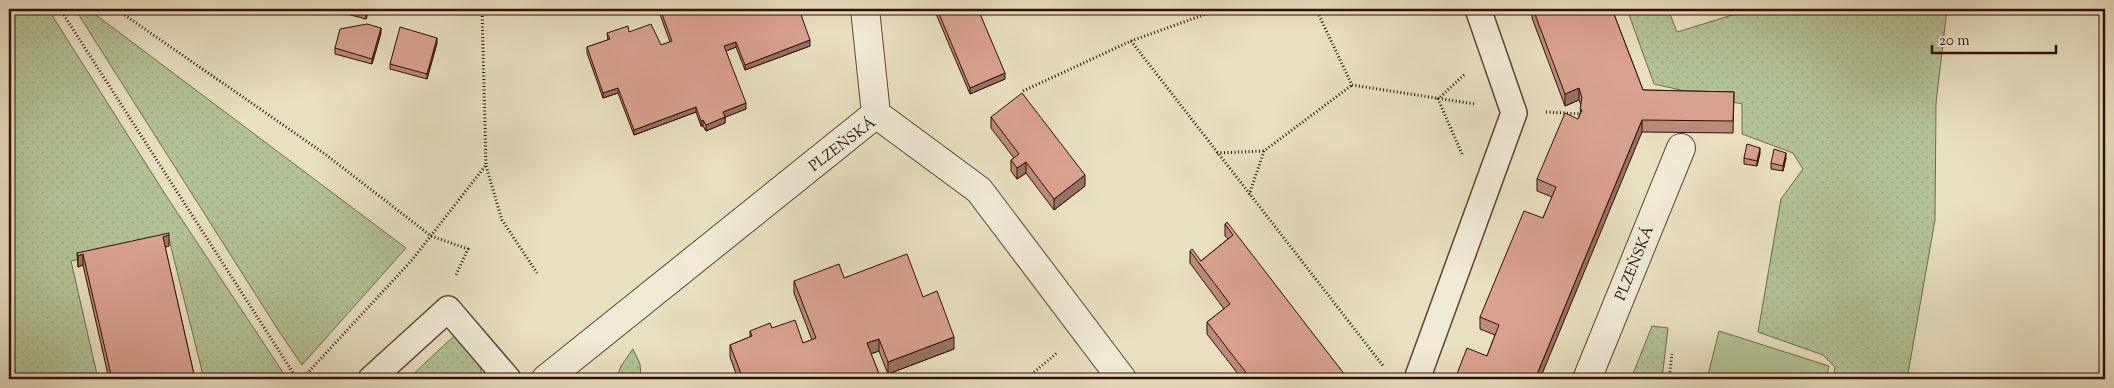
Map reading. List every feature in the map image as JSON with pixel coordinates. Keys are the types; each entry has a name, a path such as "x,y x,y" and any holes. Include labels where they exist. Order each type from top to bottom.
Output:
{"street":[{"path":"866,9 876,114"},
{"name":"PLZEŇSKÁ","path":"546,379 876,114 979,190 1122,379"},
{"name":"PLZEŇSKÁ","path":"1587,379 1681,148"}],"lane":[{"path":"1417,379 1514,113 1481,18"},
{"path":"371,379 448,310 508,379"}],"path":[{"path":"60,9 297,379"},
{"path":"116,9 325,154 430,236 468,249"},
{"path":"482,9 486,165 502,220 537,273"},
{"path":"1023,91 1131,41 1220,9"},
{"path":"1316,9 1352,86"},
{"path":"1438,99 1471,69 1481,18"},
{"path":"1131,41 1387,372"},
{"path":"1249,195 1264,152 1352,86 1513,110 1580,114"},
{"path":"1438,99 1482,200"},
{"path":"1217,153 1264,152"},
{"path":"302,379 412,260 486,165"},
{"path":"1669,379 1672,354"}],"green space":[{"path":"9,9 48,9 165,194 284,374 265,379 204,379 169,239 71,261 98,379 17,379 9,343"},
{"path":"75,9 88,9 406,248 302,365 280,333"},
{"path":"1627,9 1668,9 1677,32 1752,9 1947,9 1936,103 1935,220 1907,379 1833,379 1835,367 1823,355 1758,332 1781,199 1803,169 1793,153 1742,134 1742,104 1654,84"},
{"path":"1652,326 1668,328 1662,379 1631,379"},
{"path":"1719,331 1829,366 1826,379 1707,379"},
{"path":"454,336 481,367 481,379 408,379"},
{"path":"633,349 640,364 641,379 616,379 621,366"}],"building":[{"path":"348,9 368,9 366,14"},
{"path":"660,9 799,9 810,40 745,65 736,42 724,46 746,103 723,112 725,117 706,125 703,120 701,121 696,107 634,130 618,88 603,93 587,47 610,39 607,33 628,26 629,32 651,24 661,45 672,41"},
{"path":"937,9 978,9 1005,73 970,88"},
{"path":"1533,9 1612,9 1643,90 1734,92 1733,121 1642,120 1535,379 1455,379 1467,348 1487,356 1499,325 1480,317 1524,211 1543,218 1556,187 1537,179 1565,113 1578,119 1582,110 1580,109 1582,98 1579,88 1565,94"},
{"path":"367,24 381,28 372,59 335,48 340,29"},
{"path":"400,27 437,38 427,74 390,64"},
{"path":"1022,93 1085,175 1054,199 1026,162 1017,168 1011,160 1019,154 991,117"},
{"path":"1747,144 1760,148 1757,161 1744,158"},
{"path":"1774,149 1786,153 1783,166 1771,163"},
{"path":"1227,222 1348,379 1251,379 1207,322 1230,304 1190,251 1192,249 1201,261 1233,235 1225,224"},
{"path":"169,233 169,235 163,237 195,379 112,379 83,254 78,256 77,253"},
{"path":"907,254 923,297 937,291 954,337 888,362 879,339 867,343 881,379 743,379 730,345 752,336 750,331 770,323 772,328 795,320 803,343 816,338 794,281 839,264 844,278"},
{"path":"9,350 15,379 9,379"}]}
